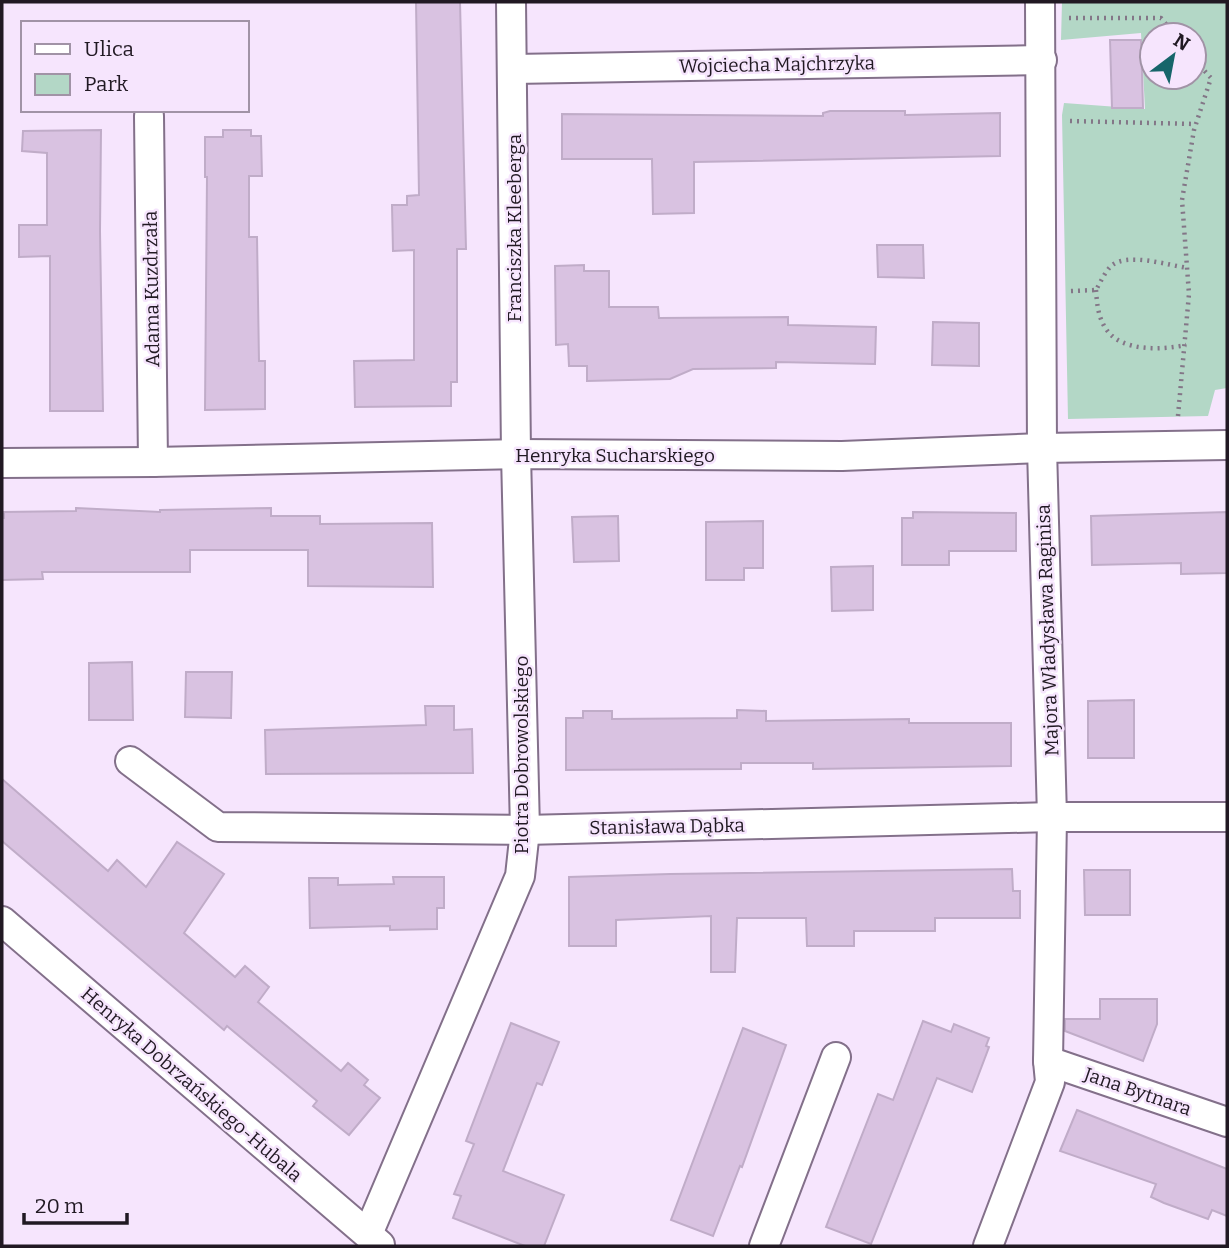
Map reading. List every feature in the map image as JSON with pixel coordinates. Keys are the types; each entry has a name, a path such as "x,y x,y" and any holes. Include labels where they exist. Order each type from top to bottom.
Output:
{"street":[{"name":"Franciszka Kleeberga","path":"511,2 516,454"},
{"name":"Majora Władysława Raginisa","path":"988,1246 1050,1082 1048,1060 1052,817 1042,448 1040,2"},
{"name":"Wojciecha Majchrzyka","path":"513,69 1042,60"},
{"name":"Adama Kuzdrzała","path":"149,116 153,462"},
{"name":"Henryka Sucharskiego","path":"2,463 516,454 842,456 1042,448 1227,445"},
{"name":"Piotra Dobrowolskiego","path":"375,1240 520,876 525,830 516,454"},
{"name":"Stanisława Dąbka","path":"130,761 218,827 525,830 1052,817 1227,817"},
{"name":"Henryka Dobrzańskiego-Hubala","path":"2,921 375,1240"},
{"path":"764,1246 836,1057"},
{"name":"Jana Bytnara","path":"1048,1060 1227,1122"}],"path":[{"path":"1065,18 1161,18 1163,21"},
{"path":"1177,428 1186,345 1188,268 1182,201 1196,124 1207,91"},
{"path":"1065,121 1196,124"},
{"path":"1186,345 1168,349 1123,343 1106,330 1098,312 1096,290 1111,266 1122,260 1138,258 1188,268"},
{"path":"1060,290 1096,290"}],"green space":[{"path":"1062,2 1227,2 1227,388 1215,390 1208,416 1068,419 1062,115 1064,103 1145,109 1144,91 1208,91 1208,21 1138,21 1138,33 1061,40"}],"building":[{"path":"416,2 460,2 466,249 457,249 457,382 451,382 451,406 355,407 354,361 414,360 414,250 393,251 392,205 407,205 407,196 419,195"},
{"path":"1110,40 1138,40 1138,91 1142,91 1143,108 1112,108"},
{"path":"905,111 905,115 1000,113 1000,156 694,162 694,213 653,214 652,159 562,159 562,114 823,116 823,113"},
{"path":"101,130 103,411 50,411 50,256 19,257 19,225 47,225 47,153 22,151 23,131"},
{"path":"223,130 251,130 251,136 261,136 262,176 249,176 249,237 257,237 259,361 265,361 265,409 205,410 205,137 223,137"},
{"path":"877,245 923,245 924,278 878,277"},
{"path":"584,265 584,271 609,271 609,307 658,307 659,318 788,317 788,325 876,327 875,364 776,362 776,368 693,369 670,379 587,381 587,366 569,366 568,344 556,345 555,266"},
{"path":"933,322 979,323 979,366 932,365"},
{"path":"76,508 160,512 271,508 271,516 320,516 320,524 432,523 433,587 308,586 308,550 190,550 190,572 42,572 43,579 2,580 4,512 76,511"},
{"path":"913,512 1016,513 1016,551 949,551 949,565 902,565 902,518 913,518"},
{"path":"1227,512 1227,573 1181,574 1181,563 1092,565 1091,516"},
{"path":"618,516 619,561 574,562 572,517"},
{"path":"763,521 763,568 744,568 744,580 706,580 706,522"},
{"path":"873,566 873,610 832,611 831,567"},
{"path":"132,662 133,720 89,720 89,663"},
{"path":"186,672 232,672 231,718 185,717"},
{"path":"1134,700 1134,758 1088,758 1088,701"},
{"path":"425,706 454,706 454,730 472,729 473,773 266,774 265,730 426,725"},
{"path":"737,710 766,711 766,721 909,719 909,723 1011,723 1011,766 813,769 813,763 741,763 741,769 566,770 566,718 583,718 583,711 612,711 612,719 737,718"},
{"path":"2,779 108,871 117,860 146,887 177,842 224,874 184,933 235,977 245,966 269,987 258,1002 341,1071 348,1063 368,1080 364,1085 380,1098 349,1135 313,1106 317,1101 227,1026 224,1030 2,841"},
{"path":"1012,869 1013,891 1020,891 1020,918 935,918 935,931 854,931 854,946 807,946 806,918 737,918 735,972 711,972 711,916 616,920 616,946 569,946 569,877"},
{"path":"1084,870 1130,870 1130,915 1085,915"},
{"path":"393,877 444,877 444,908 437,908 437,929 390,930 390,926 310,928 309,878 338,878 338,885 394,884"},
{"path":"1100,999 1157,999 1157,1024 1143,1061 1065,1031 1065,1019 1100,1019"},
{"path":"923,1021 951,1032 954,1024 989,1038 986,1046 989,1047 972,1092 937,1078 871,1244 826,1227 878,1094 893,1100"},
{"path":"511,1023 559,1042 542,1085 537,1083 503,1171 564,1195 544,1246 525,1246 453,1218 461,1196 454,1194 474,1144 466,1141"},
{"path":"743,1028 786,1045 742,1167 740,1166 713,1236 671,1220"},
{"path":"1077,1110 1227,1169 1227,1216 1212,1210 1208,1219 1164,1203 1151,1197 1156,1184 1060,1151"}]}
